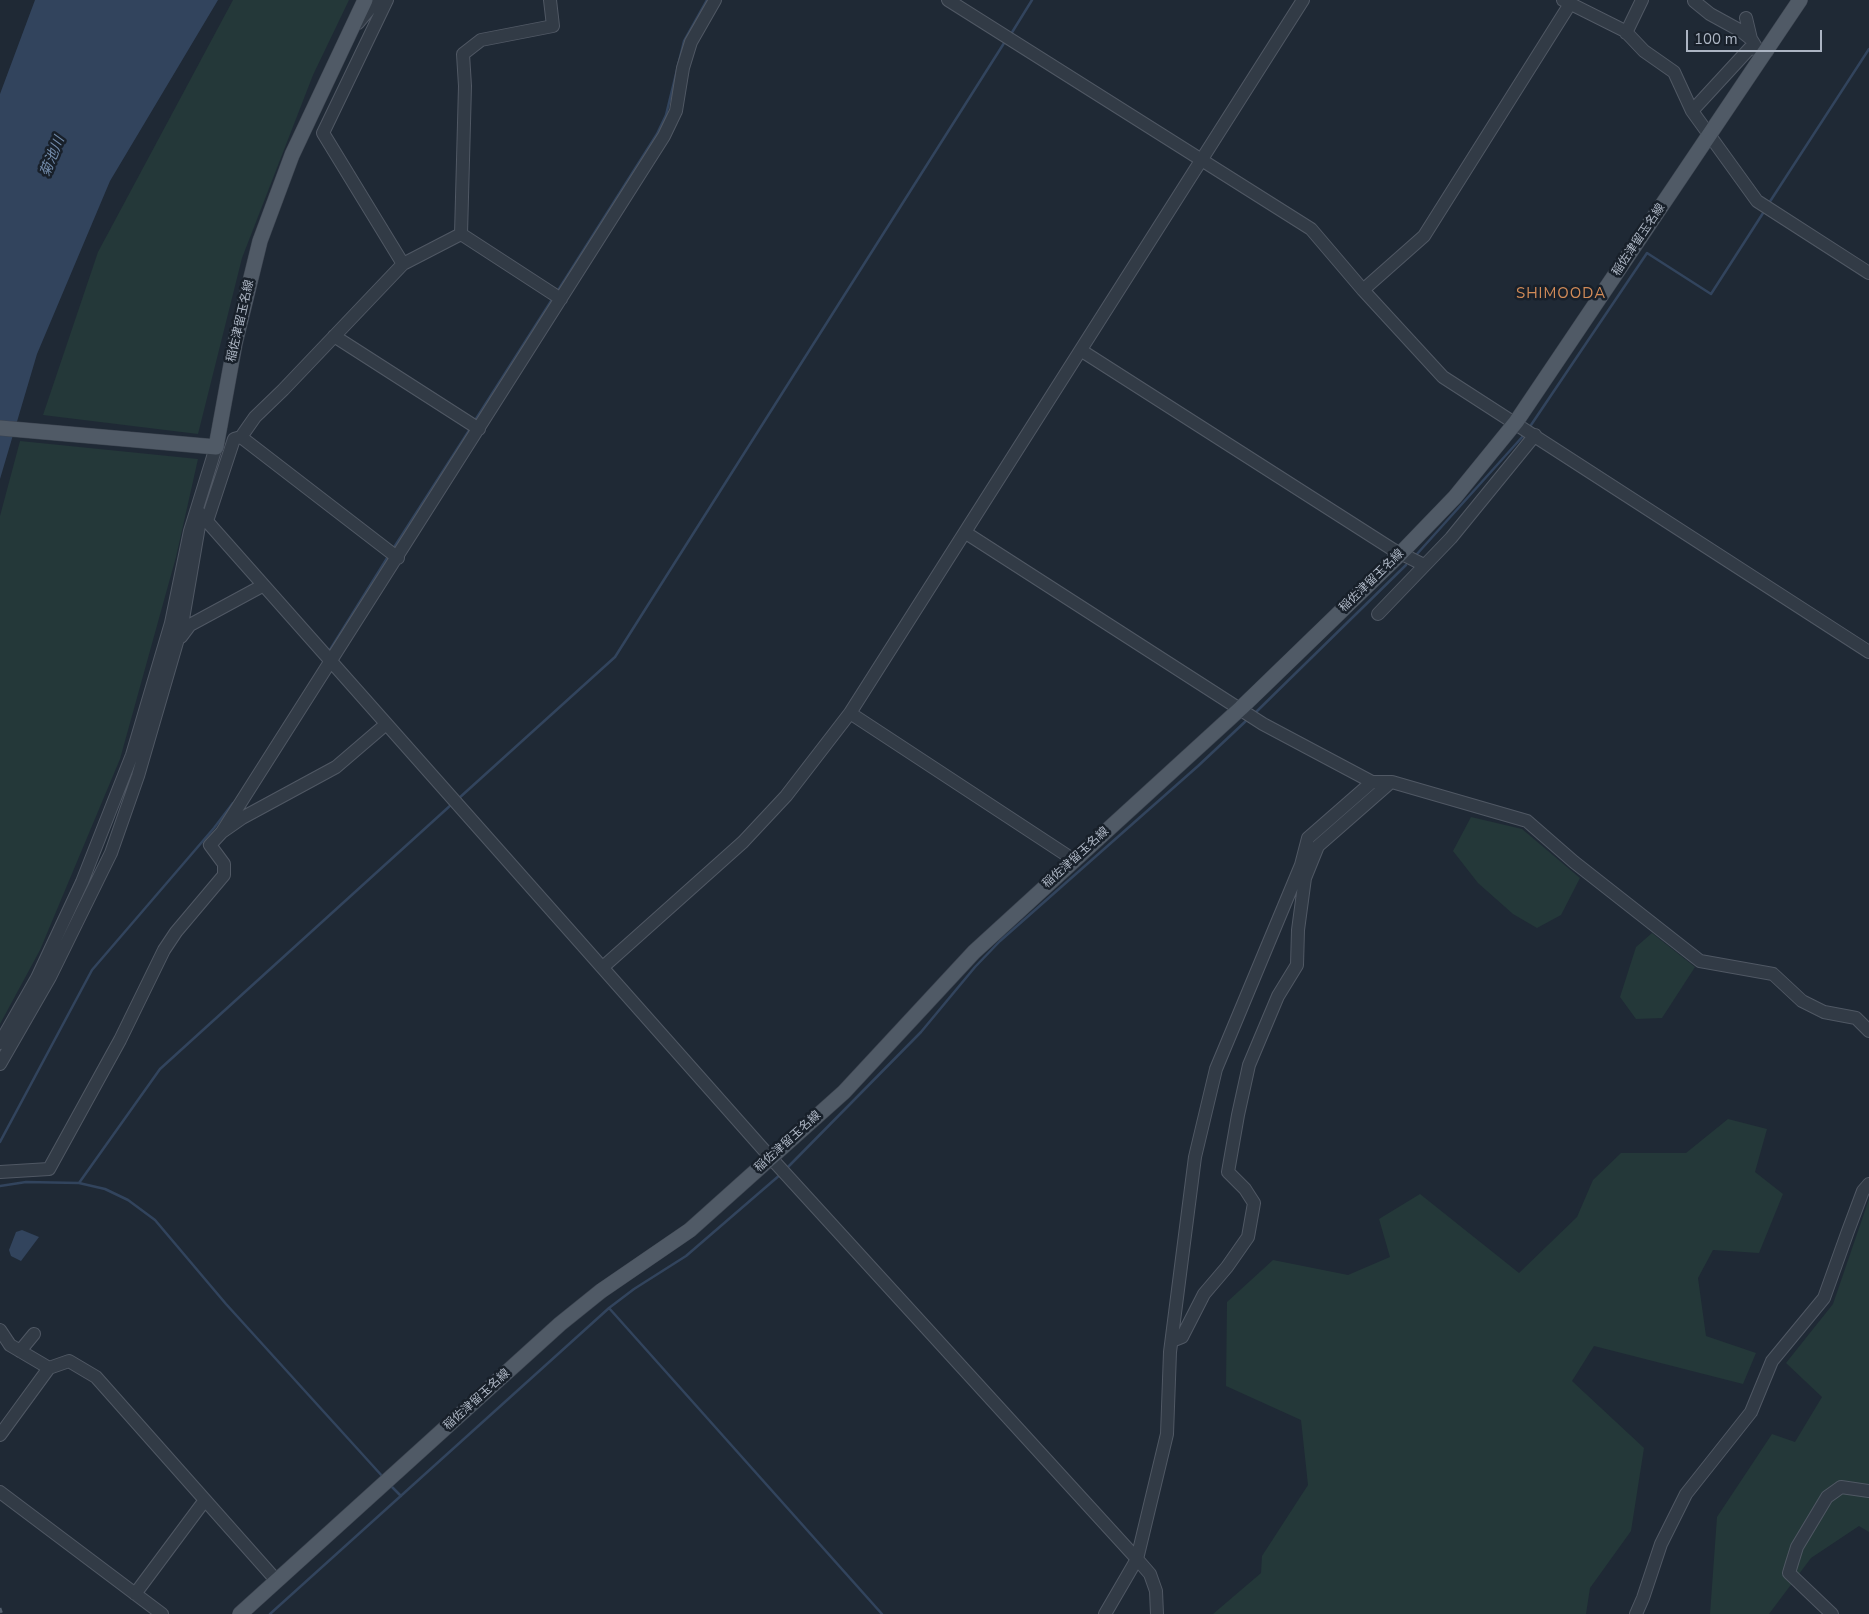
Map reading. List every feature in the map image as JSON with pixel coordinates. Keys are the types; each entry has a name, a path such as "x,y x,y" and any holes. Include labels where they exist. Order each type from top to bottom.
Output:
{"main road":[{"name":"稲佐津留玉名線","path":"216,447 235,343 260,240 292,155 366,0"},
{"name":"稲佐津留玉名線","path":"240,1614 560,1324 601,1291 779,1166 844,1092 974,952 1074,860 1248,714 1455,496 1517,423 1710,135 1758,46 1800,0"},
{"path":"0,428 216,447"}],"street":[{"path":"350,33 377,0"},
{"path":"388,0 323,133 403,264"},
{"path":"461,234 465,86 463,54 481,40 552,26 550,0"},
{"path":"0,1172 49,1169 120,1040 164,950 176,932 224,875 224,864 210,845 222,832 330,663 393,554 557,296 664,136 676,112 683,68 691,42 716,0"},
{"path":"948,0 1311,229 1363,290 1443,377 1869,652"},
{"path":"603,967 743,842 786,796 850,713 1082,351 1303,0"},
{"path":"1626,32 1642,0"},
{"path":"1694,1 1758,46"},
{"path":"1363,290 1424,236 1574,3 1626,32 1644,51 1674,72 1692,111 1757,201 1869,273"},
{"path":"1746,18 1758,46"},
{"path":"1692,111 1750,48 1758,46"},
{"path":"0,1043 36,978 82,882 132,755 163,652 190,531 201,515 234,439 241,437 255,417 403,264 461,234"},
{"path":"461,234 557,296"},
{"path":"334,336 474,426"},
{"path":"1082,351 1400,554 1424,566"},
{"path":"1378,614 1450,538 1534,435"},
{"path":"241,437 393,554"},
{"path":"0,1064 50,977 111,853 138,776 177,643 216,447"},
{"path":"201,515 385,725 779,1166 1137,1559 1150,1574 1156,1590 1157,1614"},
{"path":"966,533 1248,714 1372,782 1391,782 1527,821 1574,862 1700,960 1773,974 1802,1001 1824,1012 1856,1018 1869,1032"},
{"path":"177,643 190,624 262,586"},
{"path":"850,713 1074,860"},
{"path":"222,832 242,818 336,767 385,725"},
{"path":"1106,1614 1137,1559 1167,1434 1172,1341 1195,1157 1216,1069 1301,865 1308,838 1372,782"},
{"path":"1172,1341 1182,1337 1204,1294 1227,1267 1248,1237 1254,1203 1245,1189 1228,1172 1249,1065 1278,996 1297,965 1298,930 1305,878 1314,854 1318,846 1391,782"},
{"path":"1636,1614 1661,1544 1686,1494 1751,1412 1772,1361 1824,1298 1863,1190 1869,1184"},
{"path":"0,1330 10,1345 49,1368"},
{"path":"20,1351 34,1334"},
{"path":"0,1434 49,1368 68,1361 96,1378 276,1580"},
{"path":"1832,1614 1789,1573 1792,1562 1797,1547 1827,1497 1841,1487 1869,1491"},
{"path":"0,1492 162,1614"},
{"path":"135,1594 205,1500"}],"green space":[{"path":"233,0 349,0 313,75 242,258 198,434 43,415 98,252"},
{"path":"20,441 198,459 176,557 120,759 40,950 0,1024 0,516"},
{"path":"1471,817 1522,829 1580,878 1561,915 1537,928 1513,914 1478,883 1453,851"},
{"path":"1652,933 1695,967 1662,1018 1636,1019 1620,997 1636,947"},
{"path":"1728,1119 1767,1129 1755,1172 1783,1194 1759,1253 1713,1250 1698,1278 1706,1336 1756,1353 1743,1384 1594,1346 1572,1381 1644,1448 1631,1531 1590,1588 1586,1614 1213,1614 1261,1573 1262,1556 1308,1485 1301,1420 1226,1386 1227,1302 1273,1260 1348,1275 1390,1257 1379,1219 1420,1194 1519,1273 1577,1217 1593,1180 1621,1153 1686,1153"},
{"path":"1869,1199 1869,1532 1859,1526 1811,1558 1769,1614 1710,1614 1717,1517 1772,1434 1795,1442 1822,1397 1786,1363 1833,1304"}],"water":[{"name":"菊池川","path":"35,0 218,0 110,181 37,354 0,479 0,94"},
{"path":"22,1230 39,1237 21,1261 11,1256 9,1250 16,1232"}],"waterway":[{"path":"557,292 657,134 666,115 684,41 707,0"},
{"path":"1011,34 1032,0"},
{"path":"458,799 615,657 1006,40"},
{"path":"1769,203 1869,49"},
{"path":"1529,428 1647,253 1711,294 1765,210"},
{"path":"474,422 553,298"},
{"path":"393,549 470,429"},
{"path":"1417,554 1524,435"},
{"path":"328,653 389,555"},
{"path":"1254,714 1406,565"},
{"path":"787,1168 921,1032 975,967 1000,941 1198,766 1248,719"},
{"path":"0,1142 92,970 214,828 233,803"},
{"path":"79,1183 160,1069 452,804"},
{"path":"270,1614 609,1308 634,1289 686,1256 781,1174"},
{"path":"0,1186 26,1182 79,1183 105,1189 128,1200 155,1220 226,1304 383,1477"},
{"path":"609,1308 882,1614"},
{"path":"390,1485 401,1496"}],"railway":[{"path":"0,1608 2,1614"}],"district":[{"name":"SHIMOODA","path":"1561,294"}]}
